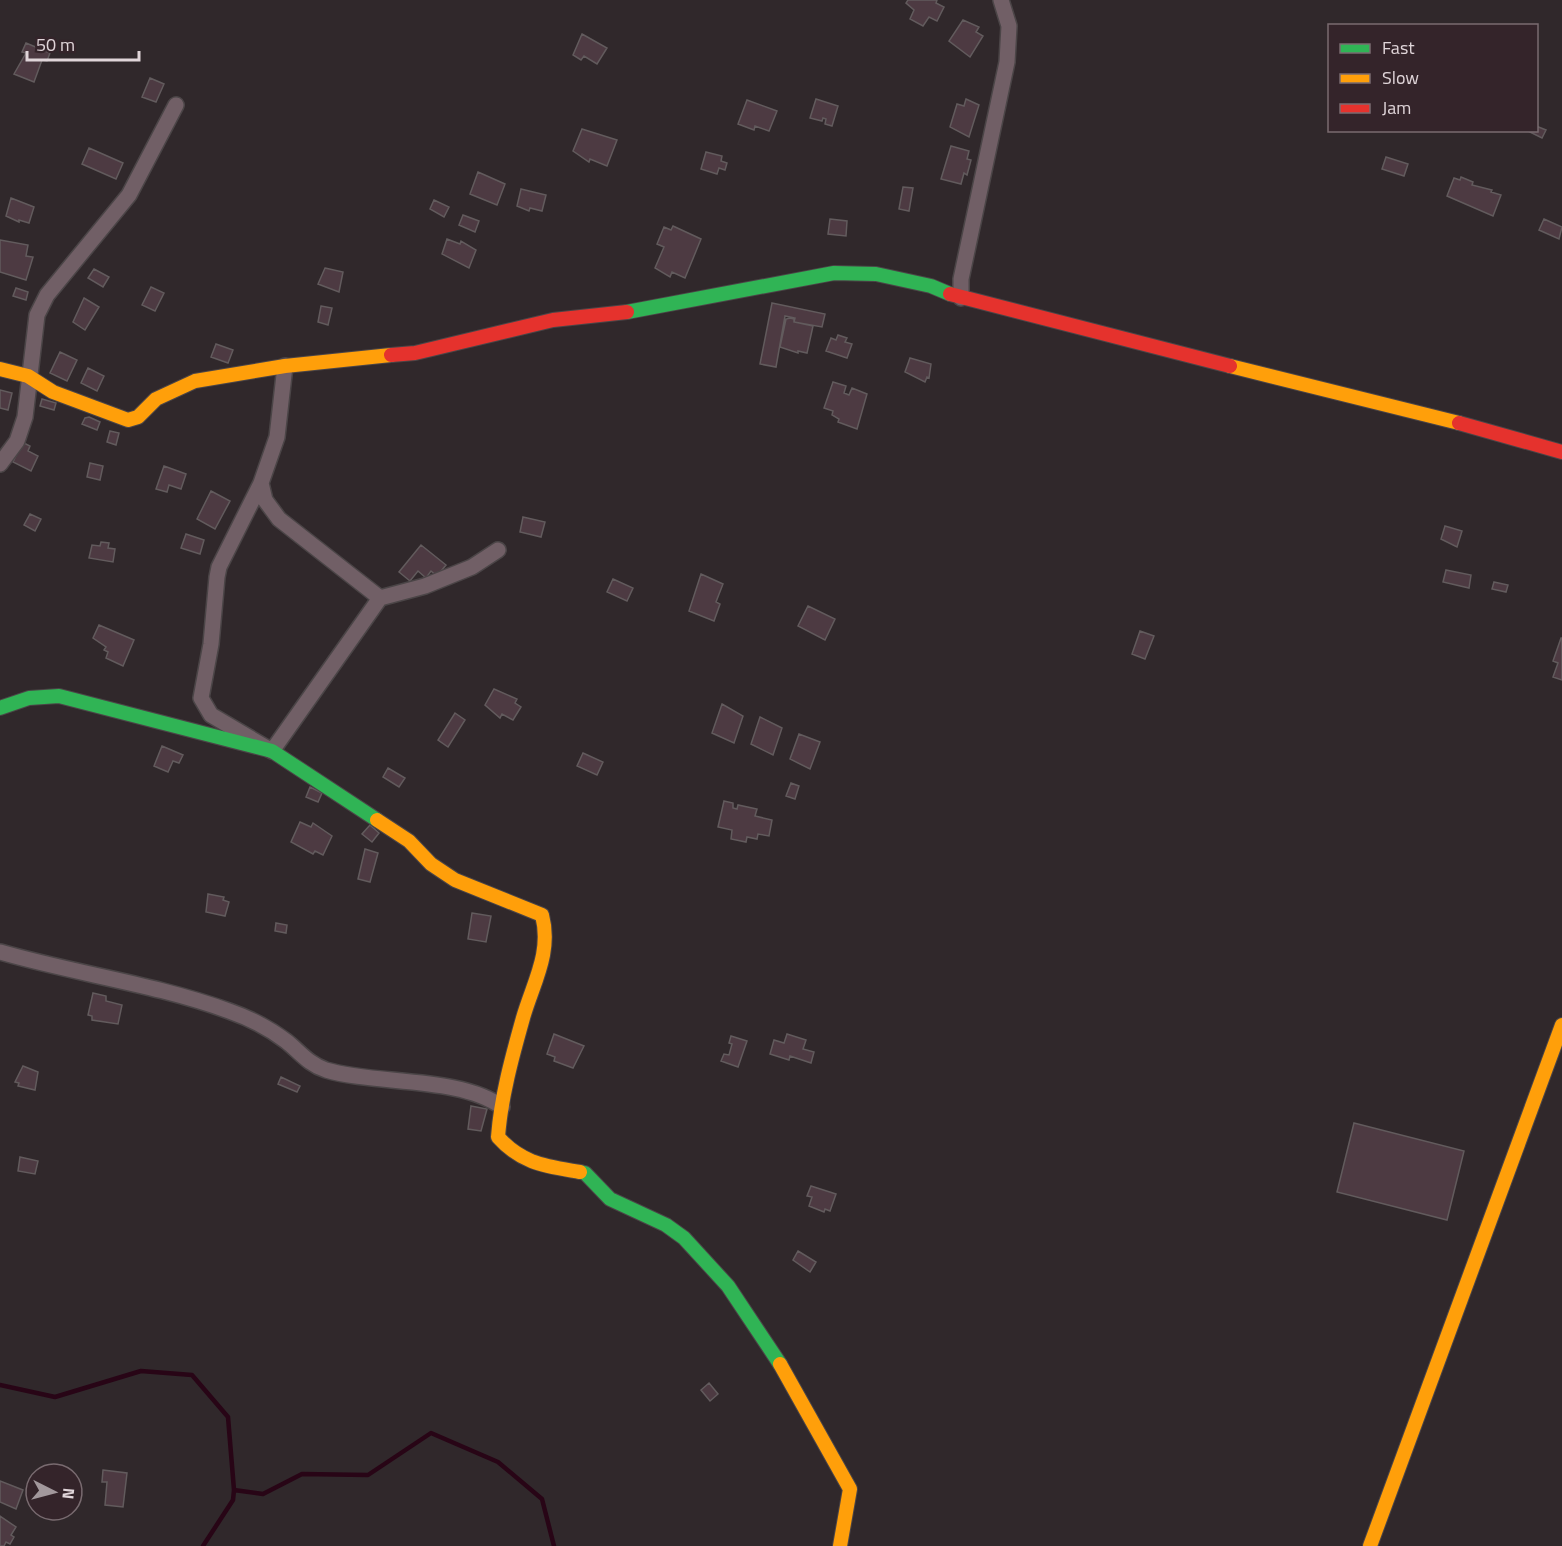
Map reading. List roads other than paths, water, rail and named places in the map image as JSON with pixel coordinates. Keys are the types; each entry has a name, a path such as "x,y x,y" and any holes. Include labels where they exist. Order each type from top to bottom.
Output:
{"street":[{"path":"961,298 961,279 1007,62 1009,26 1001,1"},
{"path":"0,464 17,441 26,417 28,376 37,315 47,295 129,195 163,135 176,105"},
{"path":"0,369 28,376 53,392 128,420 138,417 156,399 195,381 285,366 415,353 530,324 605,316 834,273 899,278 961,298 980,300 1330,393 1415,411 1562,452"},
{"path":"285,366 277,437 261,483 219,567 211,644 201,698 211,715 272,750 409,841 431,864 455,880 542,915 548,929 546,951 523,1017 502,1107 498,1137 511,1152 536,1164 585,1173 610,1199 666,1225 684,1238 728,1286 776,1357 850,1489 840,1546"},
{"path":"261,483 265,500 279,519 380,598"},
{"path":"272,750 380,598 425,586 472,567 498,550"},
{"path":"0,708 18,699 59,696 272,750"},
{"path":"0,952 89,976 139,985 230,1011 269,1030 286,1041 303,1059 325,1070 377,1079 433,1084 492,1099 502,1107"},
{"path":"1370,1546 1562,1025"}],"waterway":[{"path":"0,1385 55,1397 141,1371 192,1375 228,1417 234,1490 263,1494 302,1474 368,1475 431,1433 498,1462 542,1499 554,1546"},
{"path":"203,1546 233,1500 234,1490"}]}
